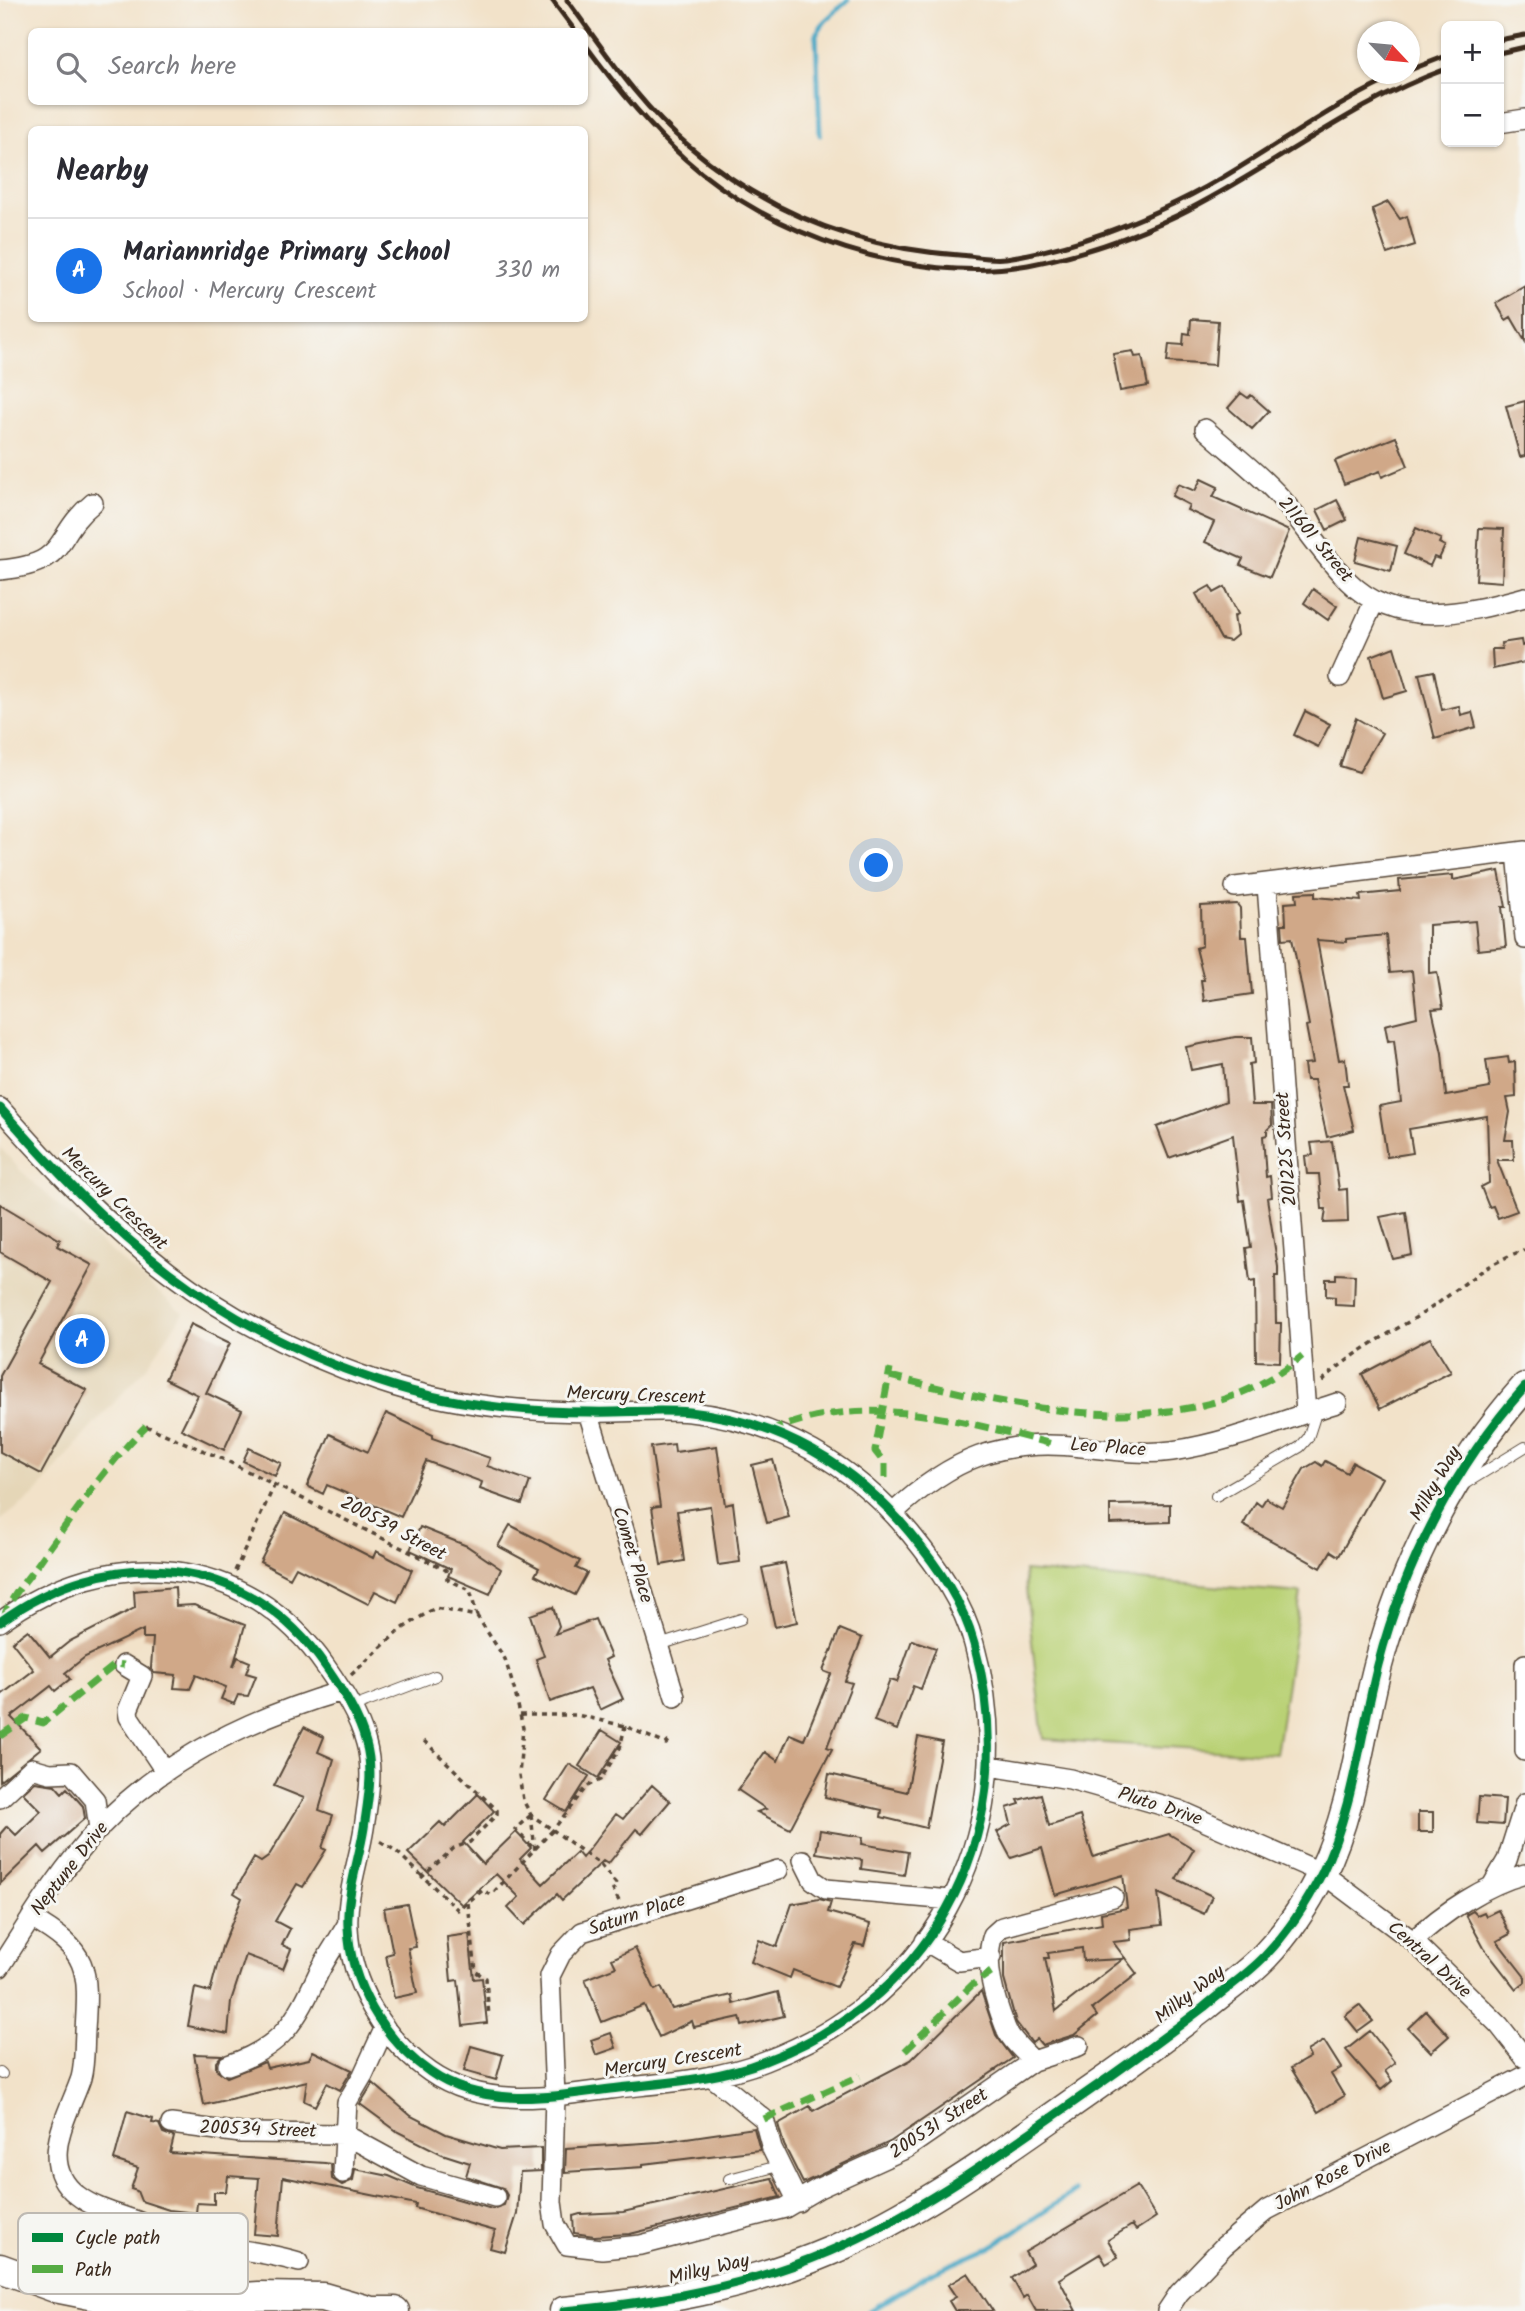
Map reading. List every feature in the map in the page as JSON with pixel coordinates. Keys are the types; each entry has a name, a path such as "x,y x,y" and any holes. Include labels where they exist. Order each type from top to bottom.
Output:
{"street":[{"path":"1504,122 1525,119"},
{"name":"211601 Street","path":"1205,429 1279,496 1349,582 1374,602 1426,615 1451,615 1525,597"},
{"path":"0,570 30,565 52,555 93,503"},
{"path":"1340,677 1374,602"},
{"path":"1236,887 1521,852 1525,939"},
{"name":"201225 Street","path":"1267,885 1309,1406"},
{"name":"Mercury Crescent","path":"0,1108 79,1195 137,1249 196,1293 257,1330 305,1353 388,1385 466,1402 588,1412 688,1412 759,1428 806,1446 856,1477 893,1513 938,1567 972,1634 985,1689 990,1766 985,1812 970,1860 951,1900 925,1941 895,1979 838,2026 760,2064 711,2076 555,2096 512,2098 474,2093 434,2076 408,2054 385,2027 365,1996 353,1962 347,1925 372,1771 365,1736 340,1688 292,1625 266,1604 203,1576 164,1570 128,1569 102,1573 50,1590 0,1622"},
{"name":"Milky Way","path":"564,2311 621,2306 719,2288 830,2251 906,2214 969,2175 1137,2059 1247,1973 1293,1923 1322,1873 1351,1799 1378,1667 1396,1600 1448,1495 1499,1416 1525,1387"},
{"name":"Leo Place","path":"893,1513 921,1487 949,1468 989,1450 1026,1445 1171,1451 1309,1406 1337,1403"},
{"name":"Comet Place","path":"588,1412 675,1697"},
{"path":"1525,1664 1525,1751"},
{"path":"124,1665 142,1676 128,1710 129,1717 165,1771"},
{"name":"Neptune Drive","path":"0,1968 31,1918 99,1829 165,1771 221,1739 294,1705 340,1688"},
{"name":"Pluto Drive","path":"990,1766 1070,1779 1179,1810 1322,1873"},
{"path":"0,1798 32,1768 50,1773 67,1771 75,1774 95,1800 99,1829"},
{"path":"1413,1941 1442,1913 1478,1896 1493,1884 1507,1860 1525,1803"},
{"path":"803,1860 813,1880 827,1889 951,1900"},
{"name":"Saturn Place","path":"563,2241 555,2224 551,2202 555,2096 550,1990 554,1966 569,1943 582,1932 778,1870"},
{"name":"Central Drive","path":"1322,1873 1413,1941 1499,2025 1525,2058"},
{"path":"1493,1884 1525,1874"},
{"path":"1033,2061 1004,2026 992,1990 993,1935 1002,1927 1113,1897"},
{"path":"31,1918 53,1931 70,1946 82,1963 87,1979 82,2072 65,2113 58,2148 60,2170 71,2189 94,2204 116,2213"},
{"path":"228,2066 268,2048 287,2031 347,1925"},
{"path":"925,1941 959,1961 991,1957"},
{"path":"343,2173 347,2102 385,2027"},
{"name":"200531 Street","path":"563,2241 578,2248 641,2245 776,2211 907,2148 1033,2061 1079,2046"},
{"path":"711,2076 764,2119 772,2149 783,2165 798,2202"},
{"name":"John Rose Drive","path":"1167,2311 1179,2293 1224,2246 1267,2210 1525,2076"},
{"name":"200534 Street","path":"172,2124 241,2133 344,2134"},
{"path":"344,2134 421,2176 495,2197"},
{"path":"248,2252 299,2262"},
{"path":"0,2268 18,2275"},
{"path":"0,2285 18,2290"},
{"path":"31,2294 89,2311"},
{"path":"82,2294 135,2304 183,2306 323,2297 374,2311"}],"lane":[{"path":"1216,1496 1300,1447 1308,1438 1309,1406"},
{"path":"1448,1495 1525,1447"},
{"path":"659,1645 741,1619"},
{"path":"351,1709 435,1676"},
{"path":"729,2179 783,2165"}],"path":[{"path":"1309,1406 1348,1358 1426,1311 1503,1256 1525,1250"},
{"path":"228,1586 275,1484"},
{"path":"340,1688 400,1630 435,1608 477,1616 505,1659 520,1715 523,1744 519,1775 523,1800 531,1815 535,1850"},
{"path":"520,1715 577,1715 625,1726 666,1744 671,1740"},
{"path":"375,1838 396,1851 421,1878 458,1910 484,1891 491,1895 554,1830 587,1786 600,1780 620,1748 625,1726"},
{"path":"421,1878 454,1848 470,1842 497,1814 497,1810 422,1738"},
{"path":"531,1815 601,1865 617,1885 613,1890 628,1918"},
{"path":"531,1815 515,1829 535,1850"},
{"path":"468,1903 476,1972 486,1979 489,2017"}],"shaded area":[{"path":"0,1147 20,1170 80,1225 183,1313 146,1368 34,1495 0,1521"}],"green space":[{"path":"1024,1571 1301,1593 1276,1754 1043,1739"}],"building":[{"path":"1388,202 1400,219 1407,216 1415,245 1387,254 1372,209"},
{"path":"1525,286 1525,341 1511,317 1506,320 1496,303"},
{"path":"1191,319 1218,321 1215,365 1167,362 1169,344 1183,345 1184,333 1190,334"},
{"path":"1133,351 1135,357 1142,356 1148,386 1120,391 1113,354"},
{"path":"1241,393 1248,398 1251,395 1269,411 1252,429 1228,408"},
{"path":"1525,401 1525,456 1520,457 1506,406"},
{"path":"1396,437 1408,466 1382,477 1380,471 1344,484 1335,461"},
{"path":"1201,479 1218,487 1213,497 1289,531 1270,577 1240,565 1243,559 1205,542 1214,522 1187,510 1189,505 1172,496 1178,484 1195,491"},
{"path":"1337,500 1347,520 1327,530 1317,510"},
{"path":"1416,528 1441,539 1439,543 1445,546 1439,559 1434,557 1430,566 1404,554"},
{"path":"1479,528 1504,529 1502,582 1476,580"},
{"path":"1361,537 1397,546 1391,571 1355,561"},
{"path":"1210,586 1214,593 1225,587 1238,614 1234,616 1237,635 1230,641 1221,639 1196,594"},
{"path":"1313,589 1337,606 1328,620 1304,603"},
{"path":"1521,640 1522,646 1525,645 1525,662 1493,669 1492,649 1502,649 1501,643"},
{"path":"1394,647 1407,691 1383,698 1371,656"},
{"path":"1434,671 1442,710 1459,706 1461,715 1472,712 1476,727 1435,739 1419,674"},
{"path":"1305,711 1330,724 1318,747 1294,735"},
{"path":"1356,718 1382,733 1359,772 1340,766"},
{"path":"1499,871 1506,907 1502,907 1506,947 1478,950 1475,921 1429,925 1429,973 1437,972 1443,1008 1432,1009 1442,1053 1446,1096 1490,1088 1486,1060 1508,1057 1509,1063 1515,1062 1516,1097 1507,1098 1510,1112 1505,1140 1513,1140 1514,1160 1497,1160 1517,1211 1498,1218 1493,1206 1489,1207 1481,1187 1489,1183 1487,1116 1409,1129 1413,1153 1387,1157 1379,1106 1401,1102 1394,1040 1388,1041 1385,1025 1417,1017 1412,971 1390,973 1386,935 1346,939 1346,942 1317,940 1339,1060 1345,1059 1348,1085 1343,1085 1354,1130 1327,1137 1314,1080 1306,1080 1304,1064 1313,1063 1306,1026 1309,1025 1292,938 1283,939 1282,924 1286,924 1285,903 1297,902 1296,893 1315,892 1315,897 1361,901 1360,895 1400,891 1399,880 1453,875 1453,880"},
{"path":"1237,904 1240,908 1241,937 1247,937 1252,994 1204,1001 1201,980 1204,980 1196,948 1202,946 1201,906"},
{"path":"1235,1037 1252,1037 1254,1063 1249,1064 1252,1105 1271,1105 1272,1125 1267,1130 1267,1135 1263,1136 1266,1177 1270,1176 1272,1197 1267,1198 1278,1267 1278,1276 1275,1276 1276,1323 1281,1323 1280,1362 1256,1361 1255,1281 1250,1282 1246,1248 1251,1247 1244,1200 1240,1201 1233,1135 1169,1158 1157,1127 1226,1101 1223,1064 1191,1070 1186,1047"},
{"path":"1332,1141 1339,1190 1347,1189 1348,1222 1324,1223 1326,1209 1322,1209 1319,1174 1307,1174 1305,1156 1313,1155 1311,1143"},
{"path":"0,1204 60,1240 57,1246 92,1265 38,1364 87,1390 41,1474 0,1452 0,1376 52,1282 0,1252"},
{"path":"1406,1212 1412,1255 1393,1259 1380,1217"},
{"path":"1336,1274 1355,1275 1354,1306 1335,1305 1335,1297 1326,1296 1326,1279 1336,1279"},
{"path":"191,1324 230,1343 206,1393 242,1410 224,1450 181,1429 198,1395 165,1379"},
{"path":"1430,1338 1451,1372 1380,1409 1362,1374"},
{"path":"386,1413 433,1435 432,1438 490,1458 487,1466 530,1481 522,1504 480,1489 482,1482 426,1461 401,1517 327,1485 323,1494 307,1486 330,1434 368,1452"},
{"path":"674,1444 675,1452 717,1446 725,1505 733,1503 740,1562 718,1565 710,1506 677,1511 684,1561 661,1565 652,1507 660,1506 651,1447"},
{"path":"249,1448 281,1463 275,1476 243,1461"},
{"path":"773,1460 789,1517 767,1523 752,1465"},
{"path":"1325,1461 1347,1473 1353,1462 1382,1478 1339,1556 1331,1551 1321,1568 1243,1525 1256,1502 1261,1506 1266,1498 1282,1507 1304,1469 1316,1462 1322,1466"},
{"path":"1170,1504 1170,1522 1110,1524 1110,1505"},
{"path":"285,1513 373,1558 376,1551 412,1570 397,1602 375,1591 368,1604 296,1567 290,1578 260,1562"},
{"path":"510,1525 580,1561 576,1568 587,1573 575,1595 535,1575 539,1568 498,1546"},
{"path":"420,1527 467,1546 501,1569 490,1594 448,1576 451,1569 410,1550"},
{"path":"785,1563 797,1622 775,1627 762,1568"},
{"path":"175,1587 176,1606 194,1605 245,1625 233,1667 238,1657 250,1662 246,1673 256,1676 248,1696 238,1695 234,1704 221,1699 226,1687 196,1675 190,1689 174,1688 176,1675 154,1673 151,1668 153,1638 143,1638 143,1630 85,1657 65,1673 70,1679 55,1691 51,1686 11,1717 41,1748 0,1781 0,1696 34,1670 12,1642 28,1630 50,1657 70,1641 135,1608 134,1591"},
{"path":"553,1607 559,1626 555,1634 595,1619 611,1657 605,1660 623,1699 600,1710 590,1688 550,1702 536,1659 544,1656 530,1615"},
{"path":"840,1629 862,1638 845,1681 852,1683 827,1747 832,1749 790,1829 757,1812 766,1809 738,1790 765,1752 778,1761 790,1734 804,1740 831,1674 823,1671"},
{"path":"912,1640 936,1648 921,1689 913,1686 897,1730 874,1721 890,1680 897,1682"},
{"path":"304,1727 324,1737 318,1752 334,1759 319,1810 333,1815 322,1848 326,1850 303,1887 297,1884 275,1921 290,1929 282,1945 291,1949 283,1969 246,1955 231,2001 228,2034 188,2026 195,1988 210,1992 222,1947 242,1898 234,1893 254,1858 261,1862 268,1857 304,1798 274,1786"},
{"path":"602,1730 621,1742 598,1778 579,1766"},
{"path":"918,1737 942,1742 926,1828 881,1817 882,1810 825,1797 829,1774 907,1792"},
{"path":"569,1764 589,1776 566,1812 546,1800"},
{"path":"35,1782 55,1785 62,1793 67,1788 83,1806 85,1818 45,1853 39,1846 0,1884 0,1834 7,1826 16,1835 41,1811 23,1793"},
{"path":"652,1785 670,1801 642,1834 636,1829 608,1864 603,1861 562,1900 557,1894 524,1925 508,1908 519,1897 496,1874 462,1905 408,1853 440,1822 445,1827 478,1794 494,1811 463,1842 483,1864 516,1832 531,1848 520,1859 543,1884 577,1852 582,1858 616,1814 623,1819"},
{"path":"1041,1794 1049,1826 1080,1816 1093,1857 1169,1834 1194,1849 1176,1879 1212,1896 1204,1914 1158,1893 1162,1925 1130,1929 1131,1940 1113,1942 1137,1974 1092,2009 1097,2016 1074,2035 1042,2045 1037,2039 1032,2043 1016,2022 1004,1979 1004,1942 1102,1924 1101,1913 1127,1908 1123,1875 1055,1895 1042,1848 1011,1858 997,1832 1011,1824 1007,1808 1020,1804 1018,1800","holes":["1082,1948 1083,1961 1123,1959 1056,2011 1045,1958 1049,1958 1048,1953"]},
{"path":"1479,1797 1505,1799 1503,1825 1477,1823"},
{"path":"1418,1812 1433,1812 1433,1832 1418,1832"},
{"path":"820,1830 863,1837 862,1844 908,1852 904,1875 861,1869 862,1860 816,1853"},
{"path":"819,1899 831,1902 828,1912 870,1924 864,1946 855,1944 836,1987 793,1970 790,1978 751,1962 759,1940 777,1947 792,1904"},
{"path":"407,1904 416,1947 408,1948 417,1993 394,1998 386,1955 393,1953 384,1908"},
{"path":"1498,1910 1510,1934 1497,1941 1525,1977 1525,1982 1516,1989 1484,1948 1466,1915 1473,1911 1477,1915 1484,1912 1486,1916"},
{"path":"469,1934 474,1979 482,1978 487,2023 463,2026 458,1980 451,1981 447,1937"},
{"path":"635,1948 655,1990 661,1987 672,2009 732,1995 733,2004 778,1992 784,2016 742,2026 740,2017 694,2027 692,2021 659,2037 644,2005 602,2022 585,1979 616,1967 612,1959"},
{"path":"981,1991 996,2035 1013,2058 890,2142 803,2183 784,2145 778,2124 810,2106 813,2111 911,2060"},
{"path":"1359,2005 1373,2021 1358,2032 1345,2016"},
{"path":"1426,2011 1449,2036 1431,2052 1408,2028"},
{"path":"1370,2031 1395,2063 1385,2071 1392,2081 1381,2090 1346,2050"},
{"path":"611,2033 616,2048 596,2055 591,2040"},
{"path":"1324,2041 1341,2068 1331,2074 1344,2096 1318,2112 1291,2068 1310,2057 1307,2051"},
{"path":"471,2046 503,2055 496,2080 464,2071"},
{"path":"313,2051 352,2070 340,2090 327,2083 315,2106 304,2101 307,2081 204,2105 194,2054 222,2055 216,2062 216,2069 227,2077 265,2062 267,2068 309,2059"},
{"path":"373,2083 411,2116 446,2134 500,2150 541,2148 541,2171 520,2172 517,2214 505,2252 490,2248 495,2231 415,2208 416,2204 283,2177 278,2236 254,2234 259,2178 228,2176 226,2192 214,2192 214,2204 197,2203 196,2213 169,2210 141,2201 137,2191 131,2189 138,2168 114,2160 127,2111 153,2119 152,2123 159,2124 163,2133 174,2137 170,2153 325,2163 331,2164 332,2179 342,2185 353,2180 355,2169 389,2176 417,2188 492,2209 504,2205 507,2195 503,2188 466,2176 470,2163 442,2154 398,2132 360,2104"},
{"path":"754,2128 760,2150 643,2164 643,2167 565,2172 566,2148 659,2142"},
{"path":"772,2178 780,2197 630,2234 594,2236 574,2233 573,2216 580,2214 623,2212"},
{"path":"1137,2186 1156,2217 1136,2230 1132,2225 1108,2240 1118,2257 1106,2264 1100,2254 1059,2279 1076,2311 1036,2311 1027,2295 1023,2298 1012,2278 1032,2264 1025,2252"},
{"path":"968,2273 993,2311 955,2311 949,2301 956,2297 948,2285"}],"waterway":[{"path":"820,135 816,34 825,21 848,0"},
{"path":"869,2311 931,2273 991,2247 1075,2191"}],"railway":[{"path":"552,0 573,28"},
{"path":"567,0 588,28"},
{"path":"588,28 654,113 689,146 749,190 815,223 849,235 922,251 988,258 1026,255 1066,245 1143,217 1193,194 1340,105 1380,84"},
{"path":"1504,39 1525,35"},
{"path":"1504,52 1525,47"},
{"path":"588,48 632,104 671,146 719,186 758,211 801,232 846,248 892,261 938,268 984,269 1028,265 1123,238 1178,215 1376,100 1441,71"},
{"path":"1420,66 1441,58"}],"marked path":[{"path":"890,1376 993,1400 1047,1409 1102,1414 1156,1413 1208,1404 1257,1385 1302,1356"},
{"path":"885,1478 885,1464 875,1451 890,1369"},
{"path":"769,1432 804,1420 840,1413 876,1411 949,1419 1056,1445"},
{"path":"3,1619 16,1594 92,1489 146,1426"},
{"path":"0,1736 26,1718 43,1723 116,1664 124,1665"},
{"path":"905,2051 972,1985 991,1972"},
{"path":"764,2119 860,2076"}],"cycle path":[{"path":"0,1108 84,1198 169,1272 214,1304 264,1333 318,1358 403,1389 482,1405 563,1412 678,1411 723,1417 784,1437 840,1468 865,1487 910,1533 940,1572 969,1629 987,1711 987,1775 976,1837 954,1895 922,1947 879,1993 827,2031 765,2061 709,2077 564,2095 494,2096 450,2084 413,2059 384,2027 363,1989 350,1948 348,1915 368,1796 370,1775 366,1743 344,1694 326,1667 294,1629 257,1600 217,1581 174,1571 130,1571 86,1579 42,1596 0,1622"},
{"path":"564,2311 666,2298 733,2284 798,2264 864,2235 931,2198 1026,2136 1161,2040 1258,1963 1282,1937 1303,1906 1333,1848 1349,1797 1378,1665 1389,1627 1418,1553 1435,1517 1476,1449 1525,1387"}],"place":[{"name":"Mariannridge Primary School","path":"82,1341"}]}
